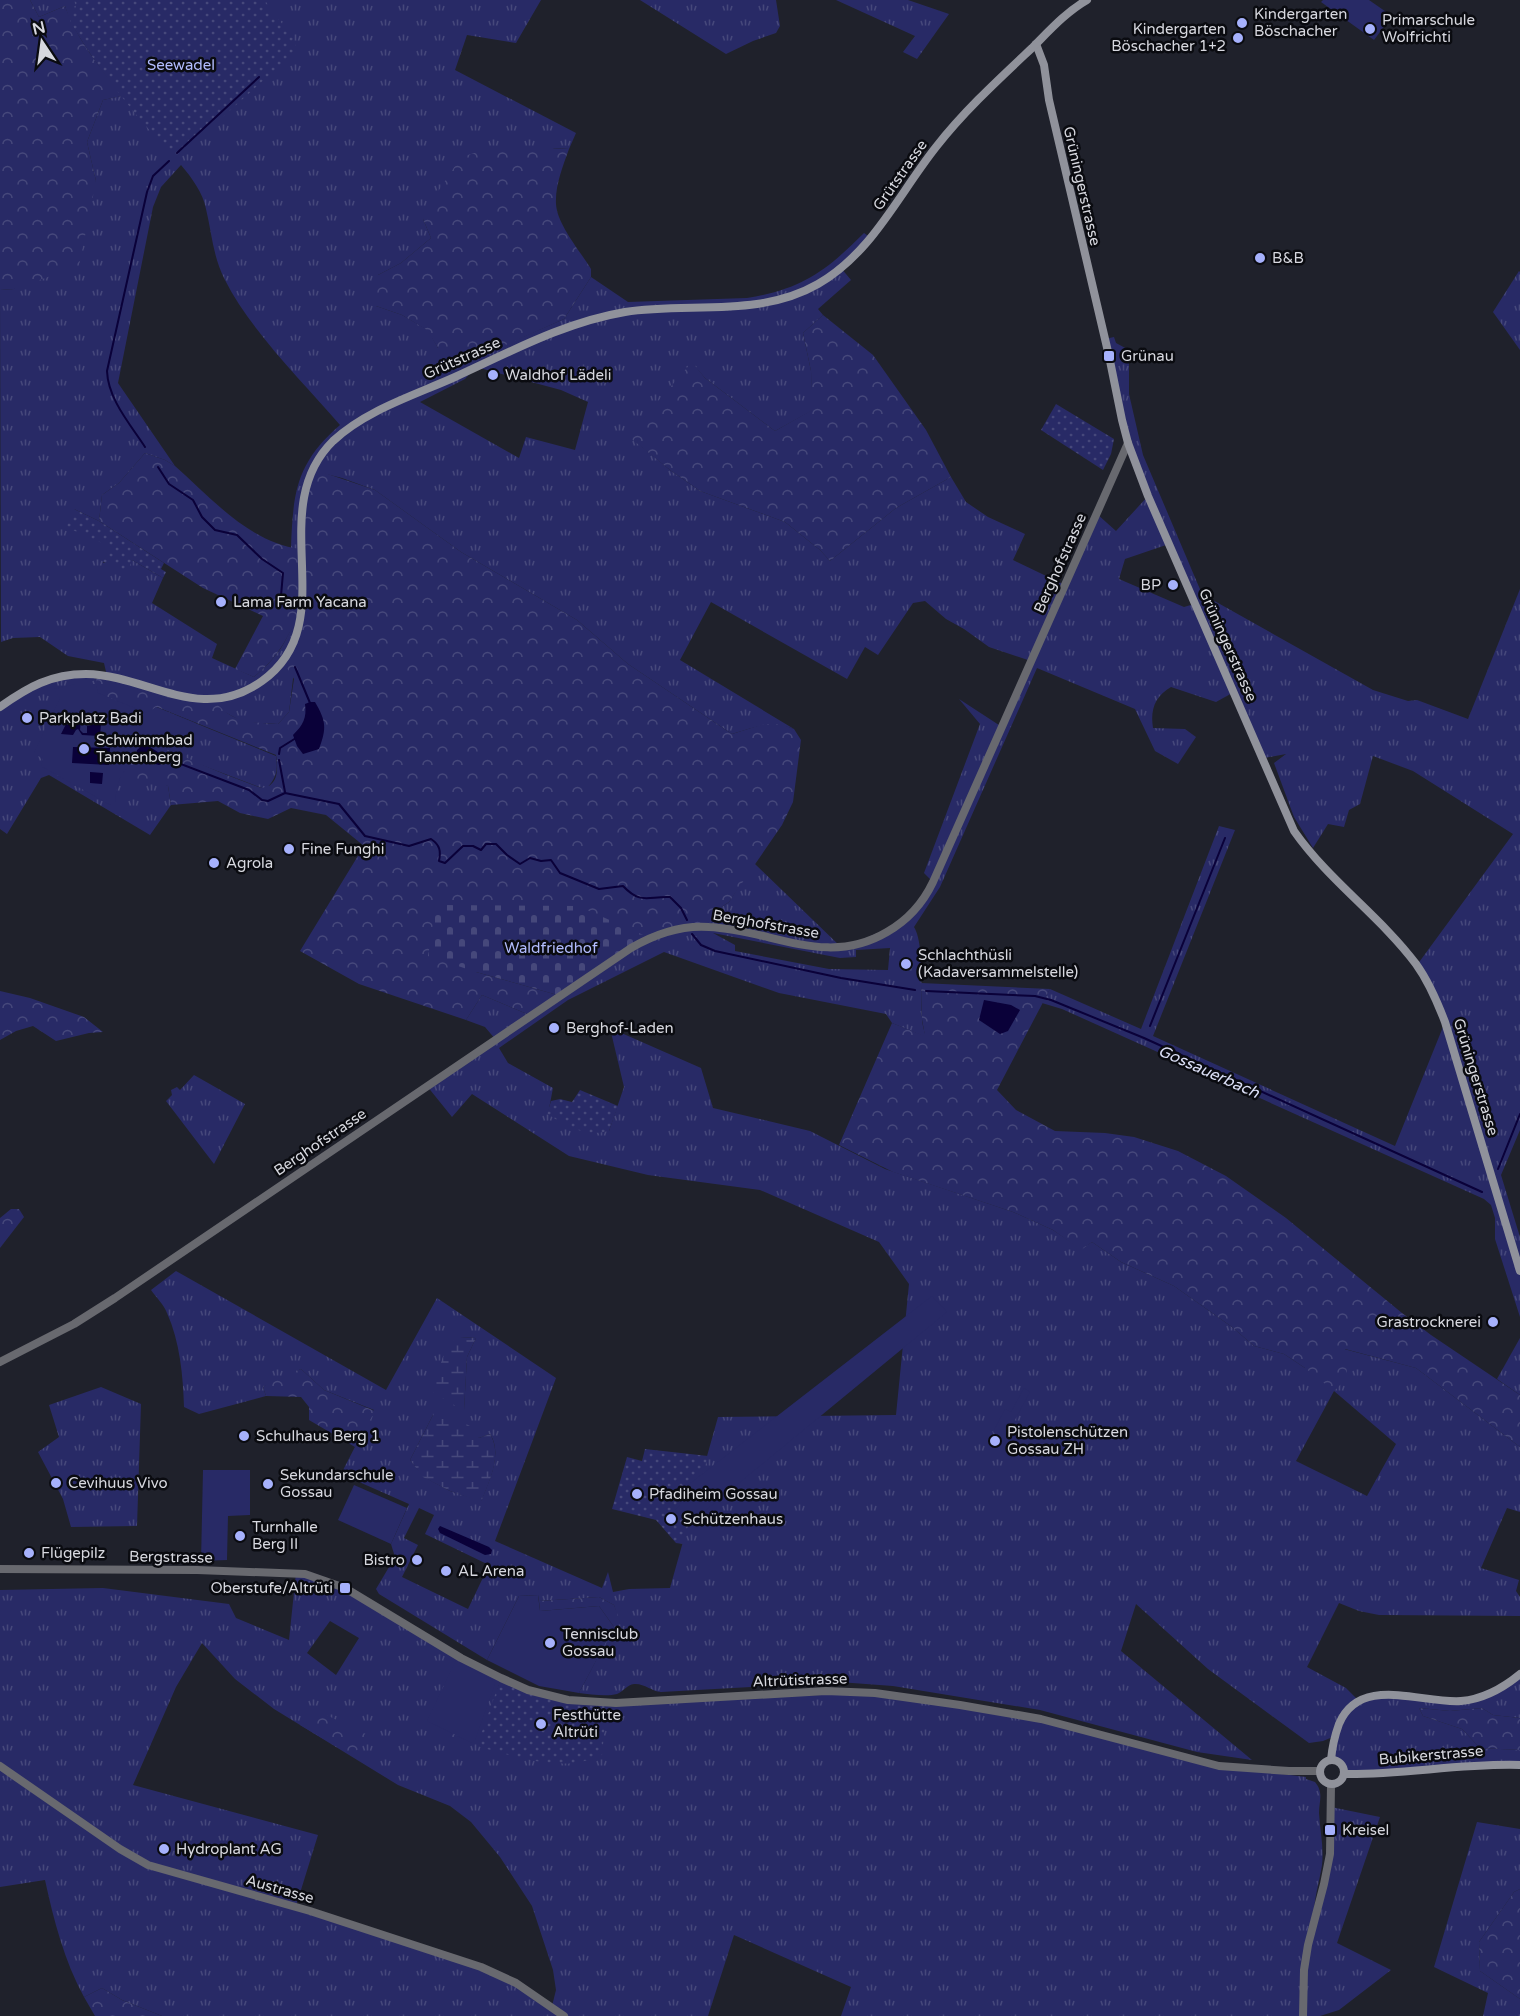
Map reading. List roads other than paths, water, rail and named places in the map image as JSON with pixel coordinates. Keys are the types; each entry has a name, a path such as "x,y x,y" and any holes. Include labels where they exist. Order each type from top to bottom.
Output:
{"main road":[{"path":"1036,44 1077,6 1087,0"},
{"name":"Grüningerstrasse","path":"1036,44 1044,65 1049,100 1128,443 1148,496 1294,831 1310,854 1330,876 1394,938 1417,965 1433,991 1445,1022 1520,1271"},
{"name":"Grütstrasse","path":"0,707 29,687 66,675 108,676 164,693 213,699 231,696 257,684 272,674 283,662 296,636 303,588 301,516 303,495 313,468 322,454 345,432 380,410 568,327 596,318 644,310 770,303 788,298 818,284 841,268 871,238 936,147 973,106 1036,44"},
{"path":"1331,1760 1335,1736 1341,1720 1350,1706 1362,1698 1380,1695 1447,1701 1464,1700 1495,1691 1520,1674"},
{"path":"1331,1760 1339,1762 1344,1774 1340,1782 1331,1785 1322,1781 1319,1772 1322,1765 1331,1760"},
{"name":"Bubikerstrasse","path":"1344,1774 1392,1773 1489,1764 1520,1765"}],"street":[{"name":"Berghofstrasse","path":"0,1362 74,1324 115,1298 465,1059 631,948 650,938 676,929 708,927 735,930 803,946 842,948 878,937 906,918 922,901 933,882 1128,443"},
{"name":"Bergstrasse","path":"0,1569 197,1570 305,1574"},
{"name":"Altrütistrasse","path":"305,1574 345,1588 461,1658 501,1678 528,1690 568,1700 616,1703 826,1691 875,1693 1041,1719 1220,1766 1319,1772"},
{"name":"Austrasse","path":"0,1766 125,1853 148,1865 310,1911 481,1967 516,1983 564,2016"},
{"path":"1303,2016 1304,1970 1308,1945 1324,1884 1329,1854 1331,1785"}],"waterway":[{"path":"177,153 259,77"},
{"path":"145,447 116,401 111,391 107,371 147,192 153,176 169,161"},
{"path":"158,467 169,484 193,500 202,517 215,530 237,535 262,559 283,573 280,607"},
{"path":"295,667 310,703"},
{"path":"279,754 280,748 296,738"},
{"path":"279,760 285,792"},
{"name":"Gossauerbach","path":"164,762 173,761 249,790 262,800 268,801 285,793 339,804 365,836 409,846 431,839 439,849 439,861 445,863 463,846 473,846 481,850 486,844 496,844 520,864 530,858 541,861 551,860 560,873 599,889 623,886 640,898 670,897 681,908 687,920"},
{"path":"1150,1026 1225,838"},
{"name":"Gossauerbach","path":"692,934 701,945 715,951 841,978 915,990"},
{"name":"Gossauerbach","path":"926,991 1035,996 1051,1000 1144,1038 1482,1192"},
{"name":"Gossauerbach","path":"1498,1169 1520,1114"}],"place":[{"name":"Kindergarten Böschacher","path":"1242,23"},
{"name":"Primarschule Wolfrichti","path":"1370,29"},
{"name":"Kindergarten Böschacher 1+2","path":"1238,38"},
{"name":"B&B","path":"1260,258"},
{"name":"Grünau","path":"1109,356"},
{"name":"Waldhof Lädeli","path":"493,375"},
{"name":"BP","path":"1173,585"},
{"name":"Lama Farm Yacana","path":"221,602"},
{"name":"Parkplatz Badi","path":"27,718"},
{"name":"Schwimmbad Tannenberg","path":"84,749"},
{"name":"Fine Funghi","path":"289,849"},
{"name":"Agrola","path":"214,863"},
{"name":"Schlachthüsli (Kadaversammelstelle)","path":"906,964"},
{"name":"Berghof-Laden","path":"554,1028"},
{"name":"Grastrocknerei","path":"1493,1322"},
{"name":"Schulhaus Berg 1","path":"244,1436"},
{"name":"Pistolenschützen Gossau ZH","path":"995,1441"},
{"name":"Cevihuus Vivo","path":"56,1483"},
{"name":"Sekundarschule Gossau","path":"268,1484"},
{"name":"Pfadiheim Gossau","path":"637,1494"},
{"name":"Schützenhaus","path":"671,1519"},
{"name":"Turnhalle Berg II","path":"240,1536"},
{"name":"Flügepilz","path":"29,1553"},
{"name":"Bistro","path":"417,1560"},
{"name":"AL Arena","path":"446,1571"},
{"name":"Oberstufe/Altrüti","path":"345,1588"},
{"name":"Tennisclub Gossau","path":"550,1643"},
{"name":"Festhütte Altrüti","path":"541,1724"},
{"name":"Kreisel","path":"1330,1830"},
{"name":"Hydroplant AG","path":"164,1849"}],"park label":[{"name":"Seewadel","path":"181,65"},
{"name":"Waldfriedhof","path":"551,948"}]}
